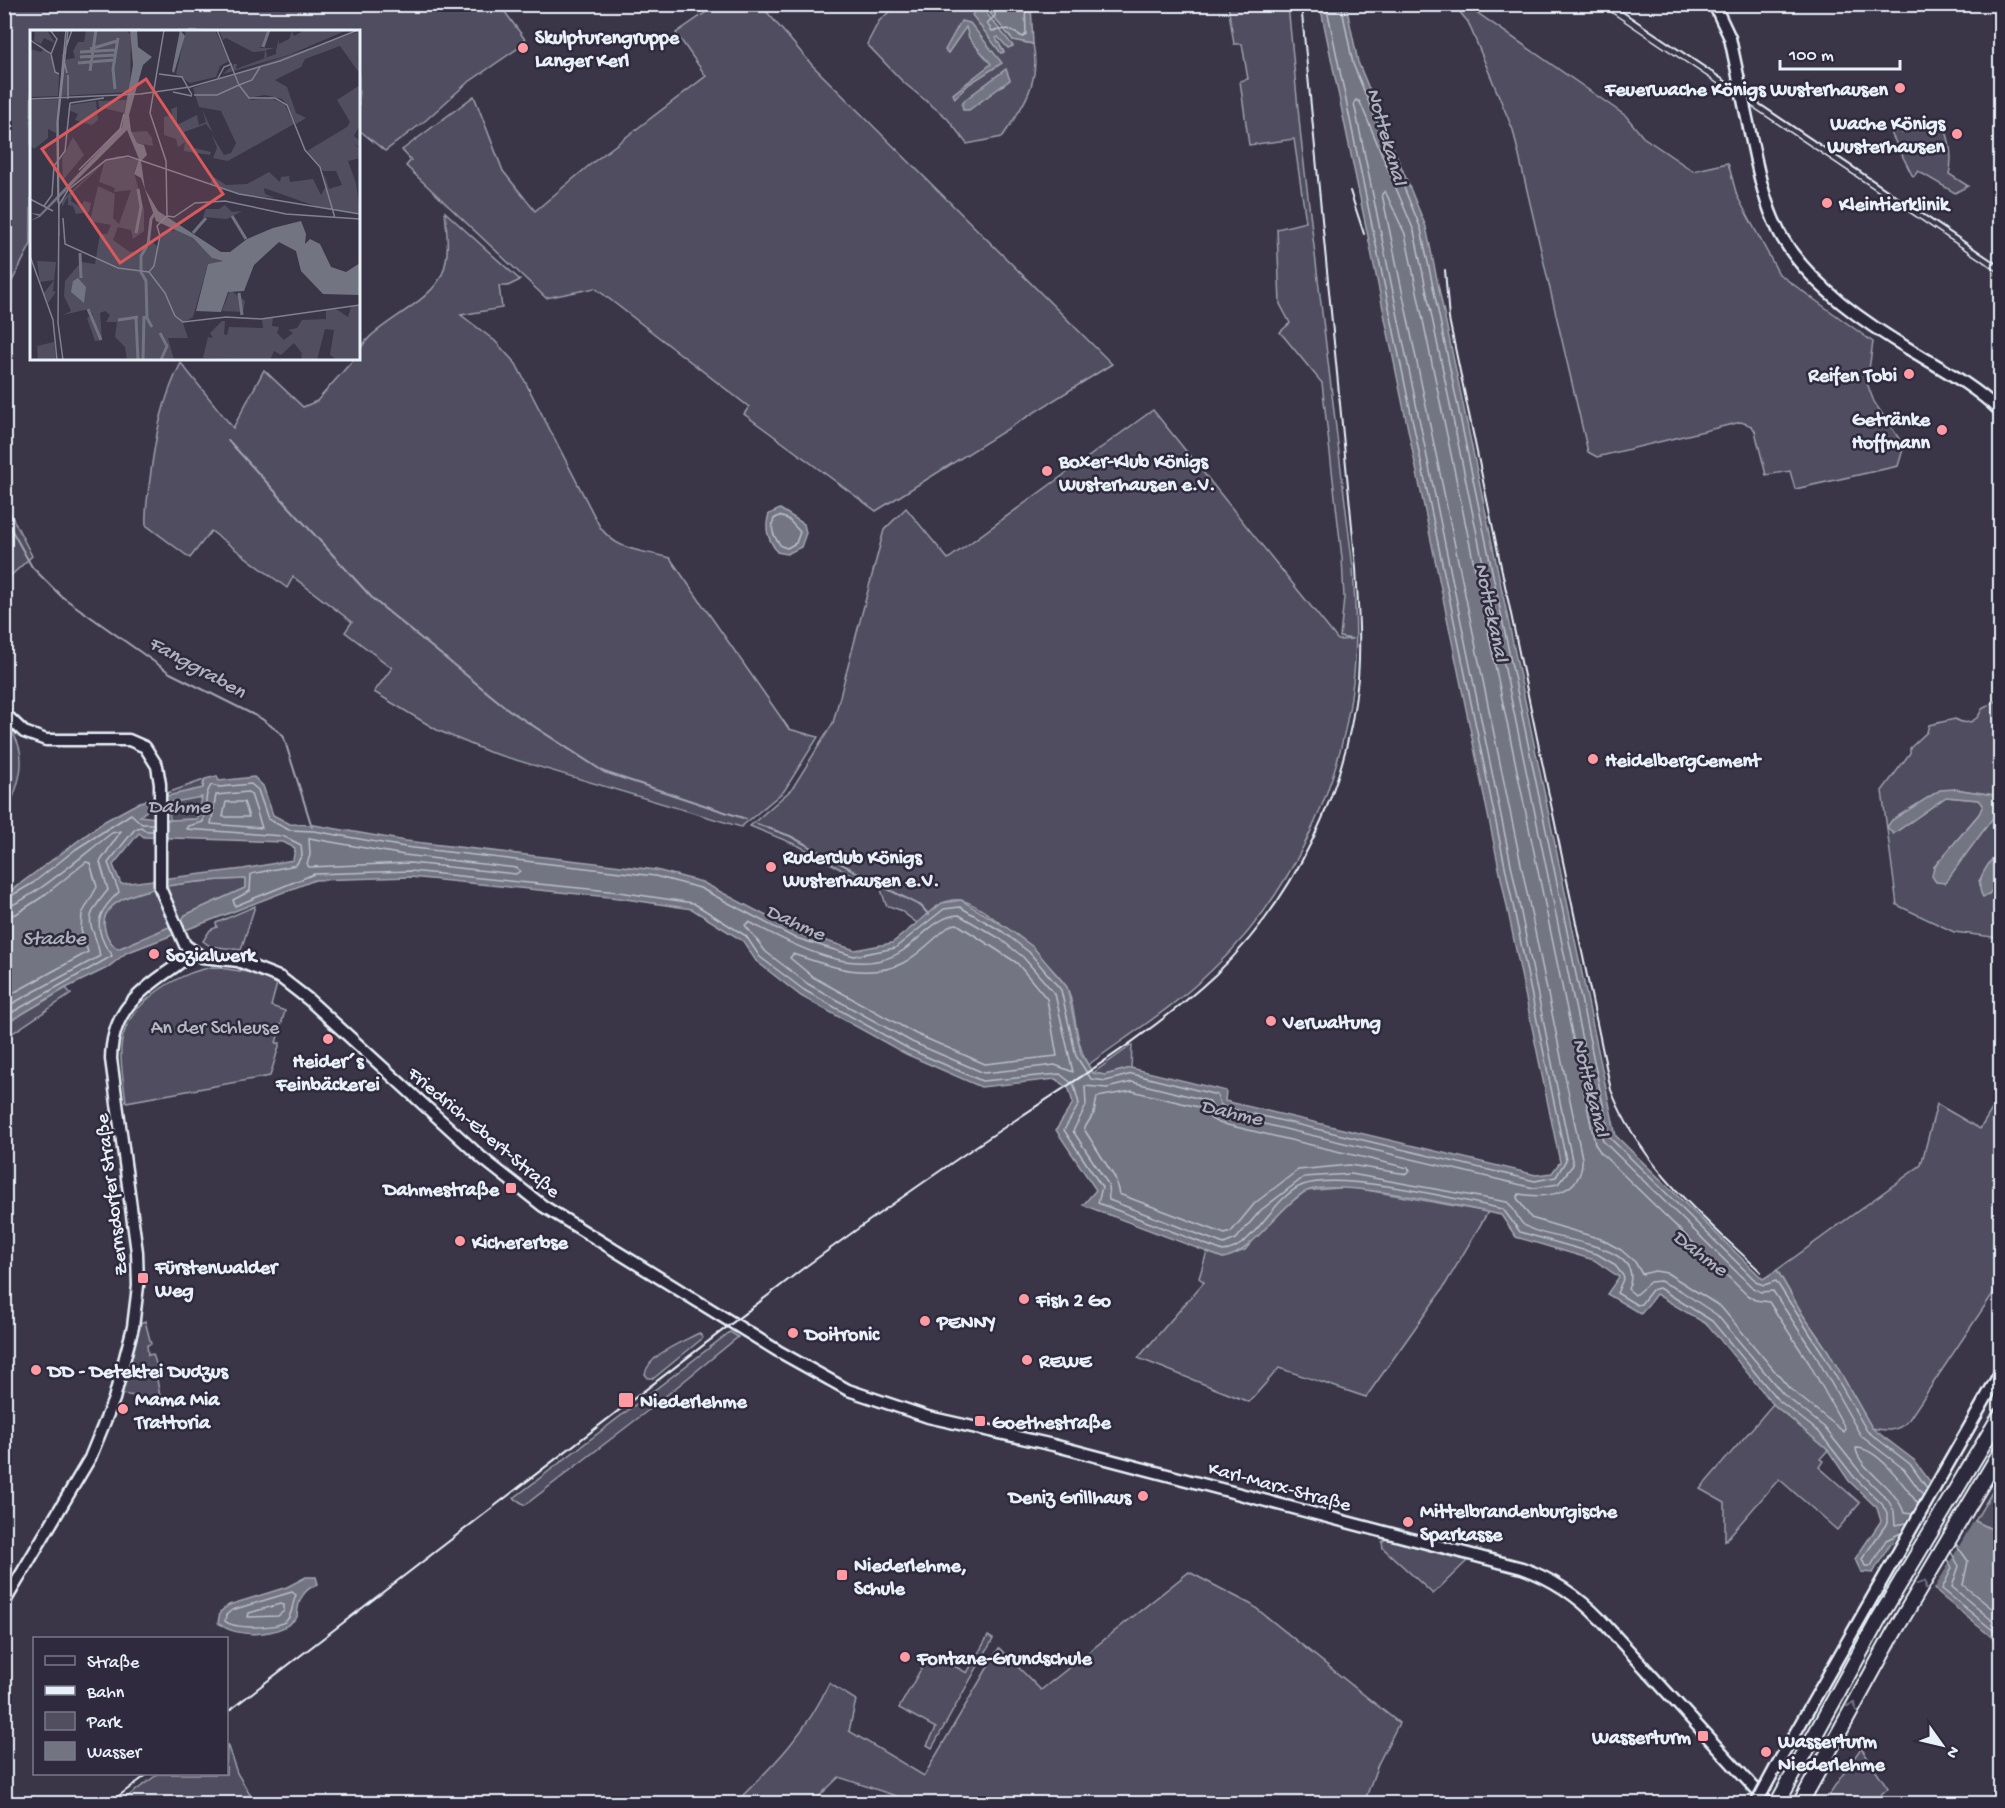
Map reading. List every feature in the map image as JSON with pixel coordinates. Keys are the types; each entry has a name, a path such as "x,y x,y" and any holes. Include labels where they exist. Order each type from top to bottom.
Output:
{"highway":[{"path":"1777,1803 1878,1620 2001,1416"},
{"path":"1802,1799 1893,1634 2001,1453"}],"street":[{"path":"1714,4 1730,39 1756,161 1770,211 1796,257 1829,291 1914,352 1975,388 2001,411"},
{"path":"4,713 24,732 46,740 138,742 152,755 157,766 161,806 160,884 185,945 192,952"},
{"name":"Friedrich-Ebert-Straße","path":"192,952 202,957 238,961 269,971 308,999 515,1185 558,1215 713,1310"},
{"name":"Zernsdorfer Straße","path":"4,1603 90,1458 114,1399 133,1327 138,1286 137,1252 115,1089 112,1037 117,1022 129,1004 192,952"},
{"name":"Karl-Marx-Straße","path":"713,1310 819,1375 868,1398 928,1417 1044,1443 1350,1522 1522,1568 1547,1578 1571,1592 1600,1619 1769,1803"},
{"path":"1756,1803 2001,1372"}],"green space":[{"path":"5,4 506,5 502,8 527,42 466,84 426,120 385,151 360,131 360,30 30,30 30,246 5,295"},
{"path":"718,4 761,5 812,65 1112,364 876,511 744,414 749,407 595,288 546,298 406,166 411,160 402,150 474,96 503,171 535,211 592,163 706,76 676,33"},
{"path":"897,5 990,5 990,13 1013,40 1033,44 1034,70 1028,94 1002,137 967,144 947,118 903,82 867,44 879,21"},
{"path":"1228,5 1288,5 1301,139 1353,568 1355,668 1347,722 1324,801 1307,839 1265,910 1239,942 1197,984 1167,1009 1088,1065 1080,1045 1072,1002 1066,986 1033,951 1000,923 971,904 954,900 937,907 917,923 900,910 886,905 880,886 863,881 799,846 750,826 792,789 833,723 884,530 906,508 948,559 1153,410 1338,640 1353,639 1340,637 1344,598 1342,558 1322,383 1280,332 1290,323 1280,304 1277,229 1306,222 1294,139 1249,145 1240,81 1248,79 1242,44 1234,44"},
{"path":"1454,5 1466,5 1626,116 1643,137 1693,171 1728,163 1737,196 1779,274 1873,342 1867,383 1874,402 1904,446 1898,466 1795,489 1790,471 1766,475 1755,431 1752,426 1741,422 1597,457 1588,452 1513,130 1468,22"},
{"path":"1932,118 1943,126 1947,134 1951,159 1949,174 1968,186 1955,193 1918,171 1914,176 1912,175 1891,133 1900,128 1902,133 1933,123"},
{"path":"445,212 520,280 508,286 499,286 502,308 461,315 495,341 516,364 600,527 623,546 670,558 789,729 818,737 784,791 741,827 489,752 437,730 374,692 392,668 345,632 352,622 293,577 287,588 211,531 190,558 146,525 157,434 164,405 181,363 233,428 264,370 303,407 317,401 353,360 360,360 361,347 370,337 425,296 436,285 447,258"},
{"path":"4,501 32,556 5,581 4,581"},
{"path":"2000,699 2000,796 1955,789 1893,834 1946,797 1979,800 1984,805 1979,814 1934,867 1944,883 2000,808 2000,848 1979,881 1989,894 2000,873 2000,938 1954,932 1897,905 1882,791 1910,753 1910,748 1927,732 1929,725 1955,719 1964,722 1974,720 1982,709"},
{"path":"5,724 18,745 21,768 15,792 5,815"},
{"path":"204,780 197,819 170,820 167,793"},
{"path":"245,879 245,888 185,915 181,922 118,949 106,934 104,922 109,909 122,899 141,892 188,883"},
{"path":"255,906 241,950 210,946 203,941 210,930 217,927 216,923"},
{"name":"An der Schleuse","path":"213,967 254,973 277,984 271,1006 285,1011 276,1043 280,1043 270,1076 126,1102 121,1047 124,1032 131,1018 142,1005 168,984 183,976"},
{"path":"66,988 71,994 5,1038 5,1024"},
{"path":"1132,1045 1131,1068 1105,1075 1093,1073"},
{"path":"2000,1096 2000,1283 1908,1421 1891,1430 1872,1428 1828,1351 1803,1315 1777,1270 1921,1165 1937,1104 1980,1129"},
{"path":"1350,1187 1488,1212 1442,1290 1366,1397 1279,1368 1249,1402 1138,1358 1204,1282 1199,1278 1207,1252 1223,1258 1245,1250 1270,1220 1305,1191"},
{"path":"145,1321 151,1344 147,1345 148,1355 153,1354 158,1370 156,1374 161,1402 121,1394 138,1324"},
{"path":"730,1332 738,1337 646,1412 525,1505 514,1498"},
{"path":"699,1333 703,1338 654,1378 648,1378 645,1374 653,1360 667,1349"},
{"path":"1773,1404 1828,1450 1820,1459 1823,1461 1819,1467 1860,1503 1837,1530 1779,1479 1725,1541 1725,1503 1700,1489"},
{"path":"2000,1478 2000,1533 1975,1521"},
{"path":"1386,1539 1467,1561 1433,1594 1383,1548 1382,1542"},
{"path":"1189,1572 1252,1605 1399,1723 1378,1764 1364,1803 920,1804 839,1777 812,1803 735,1803 800,1733 829,1683 856,1700 849,1731 924,1776 999,1648 1041,1690"},
{"path":"988,1636 993,1639 932,1748 927,1745 936,1728 899,1708 930,1653 967,1673"},
{"path":"228,1747 237,1773 255,1803 119,1803 157,1775 228,1775"},
{"path":"1861,1748 1888,1788 1872,1803 1823,1803"}],"water":[{"path":"978,5 1013,46 1008,48 998,37 996,38 1004,52 1001,53 972,15"},
{"path":"990,5 1031,5 1033,44 1013,40 990,13"},
{"path":"1320,5 1346,5 1358,62 1426,227 1616,1136 1763,1279 1777,1270 1803,1315 1828,1351 1872,1428 1914,1460 1940,1495 1975,1521 2000,1533 2000,1644 1934,1588 1946,1566 1911,1536 1890,1544 1873,1573 1861,1572 1855,1559 1881,1521 1877,1508 1849,1481 1828,1450 1773,1404 1708,1325 1656,1294 1641,1314 1607,1294 1619,1277 1594,1260 1516,1237 1501,1215 1368,1190 1318,1188 1303,1193 1244,1249 1223,1258 1083,1205 1096,1190 1056,1130 1073,1103 1069,1089 1056,1079 981,1087 906,1054 801,996 756,961 743,941 692,909 619,898 410,877 315,880 126,953 107,968 66,988 5,1024 5,895 105,821 140,802 203,788 205,779 217,776 219,781 254,777 263,786 273,815 290,824 314,825 406,841 656,870 702,882 795,931 855,950 892,943 942,903 961,900 1006,927 1033,947 1067,987 1081,1054 1093,1073 1105,1075 1131,1068 1226,1091 1225,1101 1536,1175 1552,1173 1560,1162","holes":["202,797 197,819 170,820 140,816 153,806","139,833 144,837 283,842 295,848 293,860 243,869 121,884 113,865","245,879 245,888 185,915 181,922 118,949 112,944 104,927 109,910 122,900 141,892 188,883"]},
{"path":"961,21 970,23 1002,63 969,84 955,98 953,94 991,64 969,38 966,27 948,53 945,50"},
{"path":"1006,69 1010,80 969,110 963,110 962,104 966,99"},
{"path":"780,509 804,524 806,533 801,547 787,554 777,552 767,529 769,514"},
{"path":"1955,789 2000,796 2000,808 1945,883 1936,882 1932,876 1934,867 1979,814 1983,805 1979,800 1946,797 1893,834 1887,827 1892,820 1940,790"},
{"path":"2000,848 2000,869 1997,882 1994,888 1983,897 1980,891 1981,878"},
{"path":"306,1577 316,1577 318,1584 308,1589 302,1597 297,1617 290,1624 258,1634 236,1632 218,1623 220,1612 229,1605 287,1587"}],"pier":[{"path":"1931,1479 1942,1493 1976,1517 1933,1591 1931,1587 1943,1567 1910,1539 1892,1546 1874,1576"}],"waterway":[{"path":"228,440 374,600 509,710 604,772 746,819"},
{"name":"Fanggraben","path":"4,516 32,567 61,596 170,673 262,719 283,735 312,827"},
{"path":"757,824 790,836 860,874"},
{"path":"876,883 921,906 929,915"}],"tram line":[{"path":"1599,4 2000,273"}],"railway":[{"path":"228,1711 801,1270 935,1174 1094,1068 1169,1014 1215,975 1244,945 1270,912 1293,877 1313,839 1343,760 1358,678 1359,650 1356,568 1301,4"},
{"path":"1611,4 2000,266"},
{"path":"1350,191 1364,234"},
{"path":"1445,270 1449,319 1611,1090 1624,1118 1656,1167 1675,1189 1761,1272"},
{"path":"108,1804 147,1775"}],"place":[{"name":"Skulpturengruppe Langer Kerl","path":"523,48"},
{"name":"Feuerwache Königs Wusterhausen","path":"1900,88"},
{"name":"Wache Königs Wusterhausen","path":"1957,134"},
{"name":"Kleintierklinik","path":"1827,203"},
{"name":"Reifen Tobi","path":"1909,374"},
{"name":"Getränke Hoffmann","path":"1942,430"},
{"name":"Boxer-Klub Königs Wusterhausen e.V.","path":"1047,471"},
{"name":"HeidelbergCement","path":"1593,759"},
{"name":"Ruderclub Königs Wusterhausen e.V.","path":"771,867"},
{"name":"Sozialwerk","path":"154,954"},
{"name":"Verwaltung","path":"1271,1021"},
{"name":"Heider´s Feinbäckerei","path":"328,1039"},
{"name":"Dahmestraße","path":"511,1188"},
{"name":"Kichererbse","path":"460,1241"},
{"name":"Fürstenwalder Weg","path":"143,1278"},
{"name":"Fish 2 Go","path":"1024,1299"},
{"name":"PENNY","path":"925,1321"},
{"name":"Doitronic","path":"793,1333"},
{"name":"REWE","path":"1027,1360"},
{"name":"DD - Detektei Dudzus","path":"36,1370"},
{"name":"Niederlehme","path":"626,1400"},
{"name":"Mama Mia Trattoria","path":"123,1409"},
{"name":"Goethestraße","path":"980,1421"},
{"name":"Deniz Grillhaus","path":"1143,1496"},
{"name":"Mittelbrandenburgische Sparkasse","path":"1408,1522"},
{"name":"Niederlehme, Schule","path":"842,1575"},
{"name":"Fontane-Grundschule","path":"905,1657"},
{"name":"Wasserturm","path":"1703,1736"},
{"name":"Wasserturm Niederlehme","path":"1766,1752"}],"water label":[{"name":"Nottekanal","path":"1388,136"},
{"name":"Nottekanal","path":"1493,612"},
{"name":"Dahme","path":"179,805"},
{"name":"Dahme","path":"796,921"},
{"name":"Staabe","path":"54,937"},
{"name":"Nottekanal","path":"1592,1087"},
{"name":"Dahme","path":"1232,1111"},
{"name":"Dahme","path":"1701,1252"}]}
